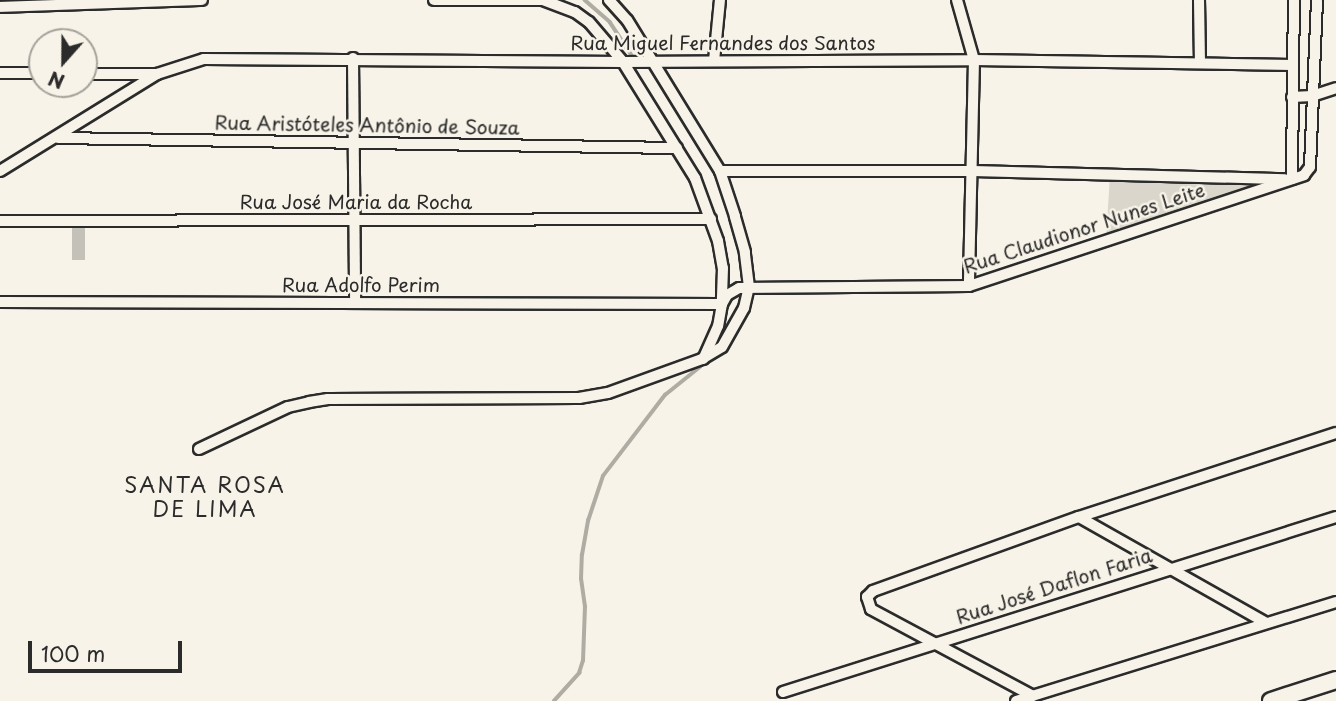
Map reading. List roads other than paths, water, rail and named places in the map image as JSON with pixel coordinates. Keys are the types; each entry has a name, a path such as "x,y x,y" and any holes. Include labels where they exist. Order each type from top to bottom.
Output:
{"highway":[{"path":"1271,701 1336,680"}],"street":[{"path":"0,7 202,0"},
{"path":"433,0 543,0 575,12 589,22 623,62 695,178 711,219 723,268 722,304 718,326 702,359"},
{"path":"199,449 288,407 328,399 579,398 608,393 714,354 730,337 744,309 749,288 745,252 720,171 650,62 627,20 609,0"},
{"path":"714,61 720,0"},
{"path":"957,0 974,60 969,286"},
{"path":"1199,0 1200,63"},
{"path":"1292,179 1294,0"},
{"path":"720,171 973,171 1292,179 1304,175 1310,167 1317,0"},
{"path":"352,58 355,302"},
{"name":"Rua Miguel Fernandes dos Santos","path":"157,74 204,59 623,62 974,60 1292,65"},
{"path":"0,73 28,74"},
{"path":"98,74 157,74"},
{"path":"0,171 6,164 57,138 157,74"},
{"path":"1292,97 1312,96 1336,88"},
{"name":"Rua Aristóteles Antônio de Souza","path":"57,138 677,148"},
{"name":"Rua Claudionor Nunes Leite","path":"749,288 969,286 1292,179"},
{"name":"Rua José Maria da Rocha","path":"0,221 711,219"},
{"path":"722,304 732,291 749,288"},
{"name":"Rua Adolfo Perim","path":"0,302 722,304"},
{"path":"1033,696 871,609 866,601 873,591 1079,517 1336,433"},
{"path":"1079,517 1266,623"},
{"name":"Rua José Daflon Faria","path":"783,692 934,642 1336,517"},
{"path":"1016,701 1336,602"}],"waterway":[{"path":"585,0 610,22 635,60"},
{"path":"554,701 579,673 583,661 585,607 581,579 582,555 588,521 603,476 665,395 700,367"}],"district":[{"name":"SANTA ROSA DE LIMA","path":"205,496"}]}
